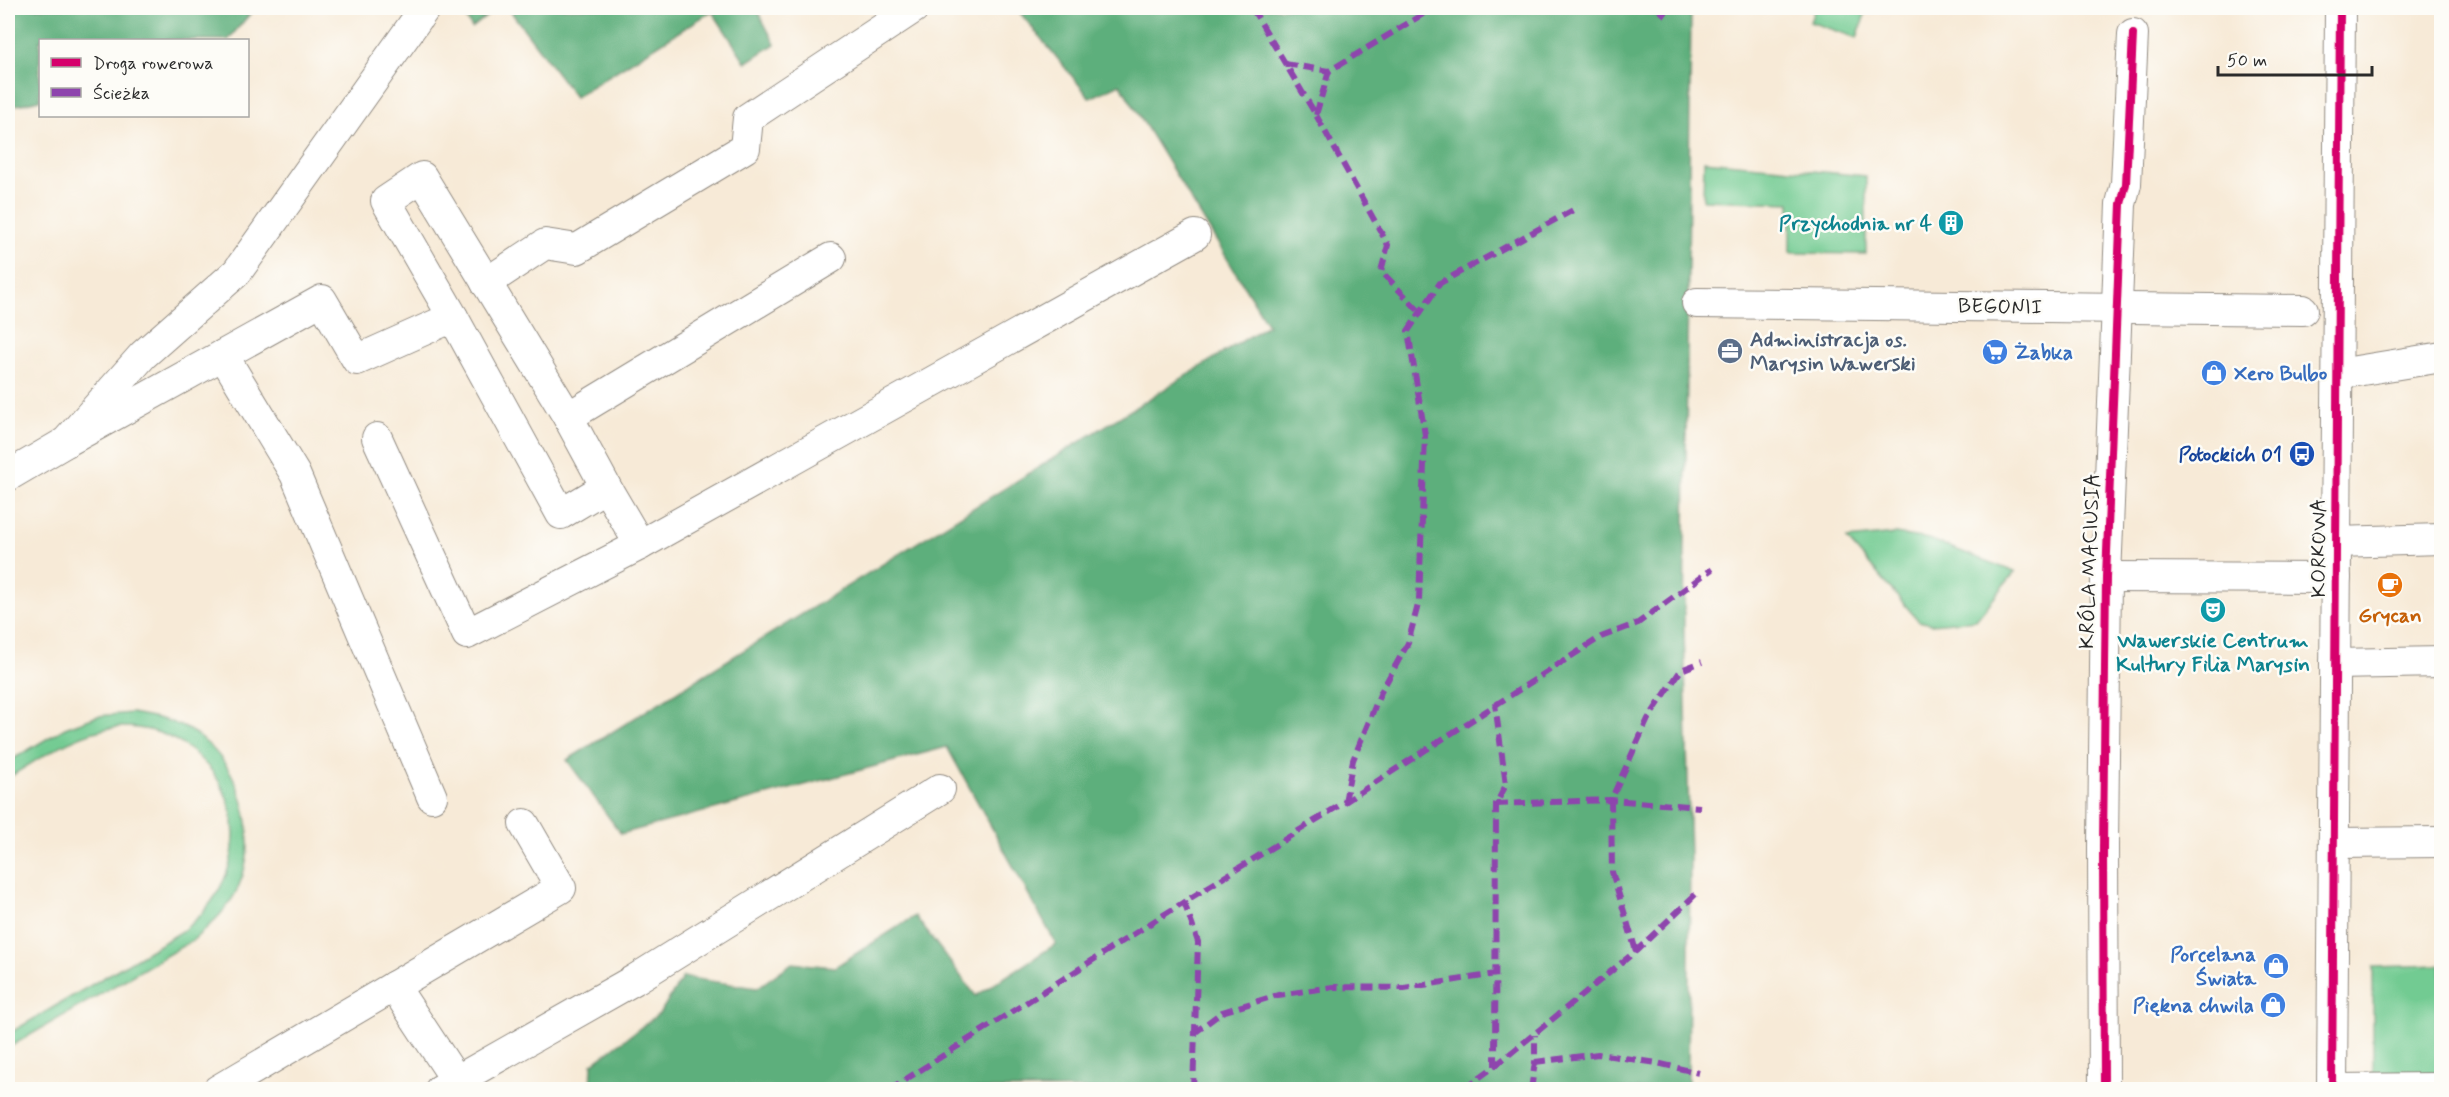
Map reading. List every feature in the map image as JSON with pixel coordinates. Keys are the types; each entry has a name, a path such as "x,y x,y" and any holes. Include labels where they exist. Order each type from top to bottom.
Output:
{"street":[{"path":"66,442 143,355 237,272 425,8"},
{"path":"486,283 545,244 577,249 745,148 748,118 914,8"},
{"name":"KORKOWA","path":"2332,1089 2340,8"},
{"name":"KRÓLA MACIUSIA","path":"2104,1089 2103,847 2106,577 2121,204 2127,184 2133,34"},
{"path":"606,487 561,514 453,317 386,201 422,177 568,417 640,545"},
{"path":"377,438 466,634 640,545 1195,235"},
{"path":"568,417 831,258"},
{"path":"8,476 322,300 357,360 453,317"},
{"name":"BEGONII","path":"1697,303 2303,310"},
{"path":"223,355 295,474 432,797"},
{"path":"2338,374 2442,357"},
{"path":"2336,542 2442,539"},
{"path":"2106,577 2336,578"},
{"path":"2335,664 2442,662"},
{"path":"394,986 448,1085 634,980 940,789"},
{"path":"219,1089 561,888 524,824"},
{"path":"2334,843 2442,842"},
{"path":"2332,1089 2442,1088"}],"green space":[{"path":"8,8 255,8 229,39 39,39 39,100 8,107"},
{"path":"460,8 497,8 472,28"},
{"path":"508,8 756,8 775,44 746,63 712,11 575,97"},
{"path":"1016,8 1691,8 1684,630 1690,857 1688,1089 591,1089 592,1064 660,1013 683,977 757,988 792,963 835,967 915,916 976,996 1056,944 947,747 621,834 567,760 1268,325 1120,84 1090,98"},
{"path":"1815,8 1867,8 1857,38 1810,22"},
{"path":"1704,161 1866,176 1866,254 1790,253 1790,203 1703,200"},
{"path":"1895,534 1929,539 2015,572 1976,620 1931,624 1919,621 1847,539"},
{"path":"132,713 182,726 213,749 226,766 236,784 247,825 248,847 245,868 238,888 224,910 193,940 8,1048 8,1034 181,932 203,912 219,889 230,864 234,838 231,813 222,788 206,765 176,740 161,733 127,727 103,729 60,746 8,778 8,762 65,728 98,716"},
{"path":"2441,965 2441,1074 2373,1075 2373,967"}],"marked path":[{"path":"1252,8 1316,115 1388,245 1381,271 1420,312"},
{"path":"1316,115 1329,71 1433,8"},
{"path":"1657,8 1669,18"},
{"path":"1285,64 1329,71"},
{"path":"1345,802 1353,760 1381,692 1408,643 1419,601 1425,435 1408,331 1440,283 1573,210"},
{"path":"1193,1090 1198,942 1184,902 1345,802 1601,637 1638,623 1712,569"},
{"path":"1636,951 1612,872 1611,800 1648,719 1681,670 1702,662"},
{"path":"1470,1090 1469,1085 1495,1066 1496,804 1506,785 1495,704"},
{"path":"1496,804 1611,800 1700,807"},
{"path":"1495,1066 1636,951 1698,892"},
{"path":"889,1090 1184,902"},
{"path":"1193,1034 1222,1012 1278,995 1333,987 1404,988 1496,974"},
{"path":"1531,1090 1535,1062 1535,1035"},
{"path":"1535,1062 1598,1054 1657,1063 1699,1073"}],"cycle path":[{"path":"2332,1090 2340,8"},
{"path":"2104,1090 2103,847 2106,577 2121,204 2126,184 2133,34"}],"place":[{"name":"Przychodnia nr 4","path":"1951,223"},
{"name":"Administracja os. Marysin Wawerski","path":"1730,351"},
{"name":"Żabka","path":"1995,352"},
{"name":"Xero Bulbo","path":"2214,373"},
{"name":"Potockich 01","path":"2302,454"},
{"name":"Grycan","path":"2390,585"},
{"name":"Wawerskie Centrum Kultury Filia Marysin","path":"2213,610"},
{"name":"Porcelana Świata","path":"2276,966"},
{"name":"Piękna chwila","path":"2273,1005"}]}
